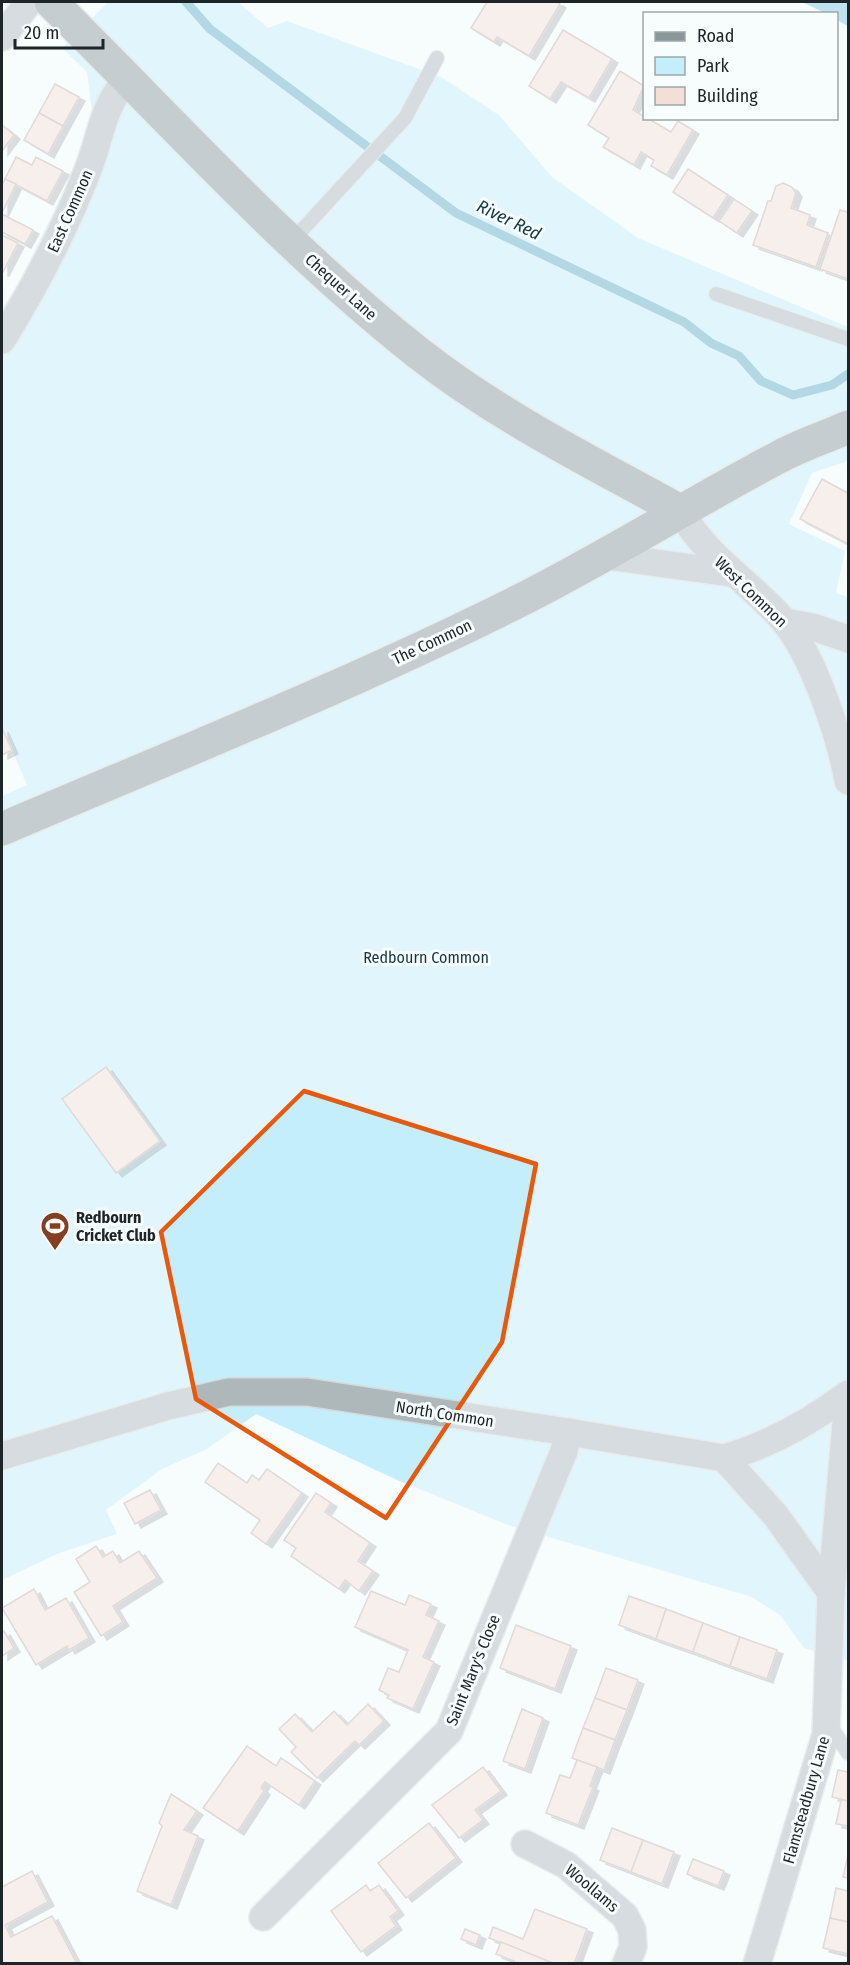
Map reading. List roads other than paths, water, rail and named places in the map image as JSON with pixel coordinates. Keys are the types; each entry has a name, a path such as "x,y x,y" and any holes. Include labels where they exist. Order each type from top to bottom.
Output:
{"street":[{"path":"2,37 29,2"},
{"name":"Chequer Lane","path":"52,2 291,242 350,297 418,353 487,403 680,511"},
{"name":"East Common","path":"2,340 40,278 90,166 110,99 127,79"},
{"name":"The Common","path":"2,829 352,679 514,603 606,556 680,511 780,457 849,427"},
{"name":"West Common","path":"680,511 709,552 785,622 804,651 848,772"},
{"path":"606,556 730,573"},
{"path":"785,622 813,627 849,639"},
{"name":"North Common","path":"2,1456 168,1406 230,1392 307,1392 724,1458"},
{"path":"831,1593 776,1516 724,1458 760,1448 827,1410 849,1394"},
{"path":"843,1525 849,1400"},
{"name":"Saint Mary's Close","path":"263,1917 449,1731 564,1451 568,1432"},
{"name":"Flamsteadbury Lane","path":"757,1964 820,1760 827,1721 831,1593 843,1525"},
{"name":"Woollams","path":"525,1844 566,1865 625,1916 632,1930 633,1947 626,1964"}],"lane":[{"path":"291,242 349,182 405,118 437,58"},
{"path":"716,294 849,339"},
{"path":"827,1721 849,1753"}],"waterway":[{"name":"River Red","path":"186,2 210,29 456,213 684,322 711,343 739,356 761,381 793,395 832,385 848,374"}],"place":[{"name":"Redbourn Cricket Club","path":"55,1252"}],"park label":[{"name":"Redbourn Common","path":"426,957"}]}
